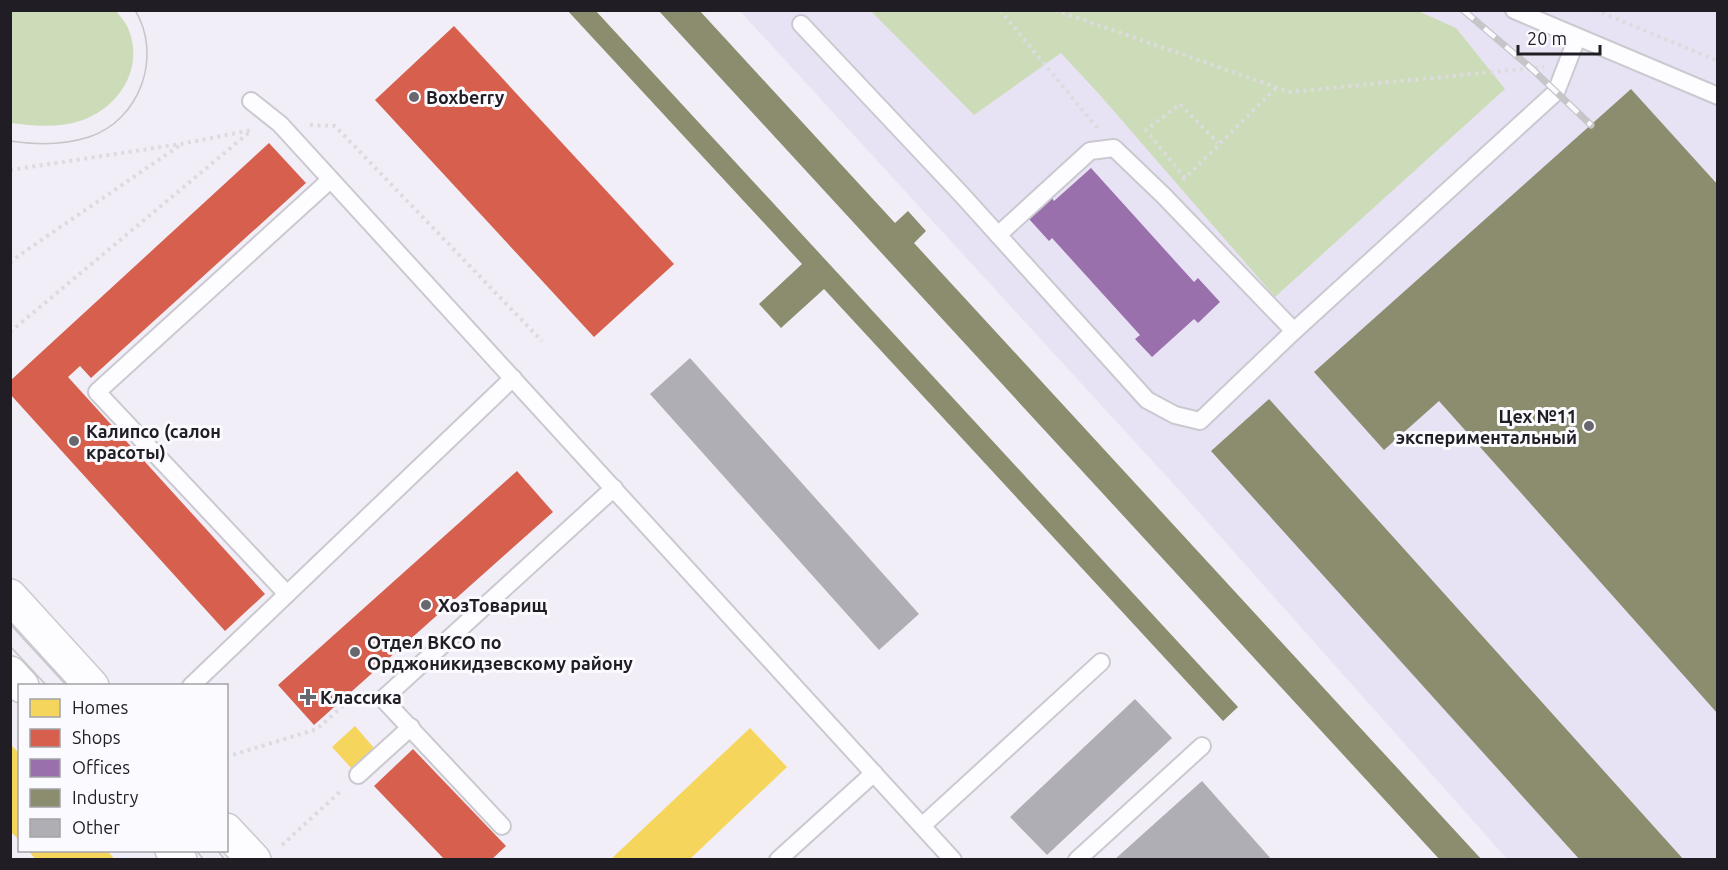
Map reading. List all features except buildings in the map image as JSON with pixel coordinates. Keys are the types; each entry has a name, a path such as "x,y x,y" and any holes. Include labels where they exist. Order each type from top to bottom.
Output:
{"main road":[{"path":"10,596 90,684"},
{"path":"228,831 268,852"}],"lane":[{"path":"1514,10 1718,96"},
{"path":"801,24 999,235 1147,400 1175,415 1200,421 1294,331 1556,92 1577,38"},
{"path":"251,101 280,124 953,860"},
{"path":"999,235 1090,151 1114,148 1164,196 1294,331"},
{"path":"287,594 97,392 330,180"},
{"path":"193,684 513,378"},
{"path":"502,826 383,699 614,488"},
{"path":"922,826 1101,662"},
{"path":"358,775 411,728"},
{"path":"1077,860 1202,746"},
{"path":"778,860 874,773"}],"path":[{"path":"1000,10 1114,148"},
{"path":"1055,10 1290,92 1566,65"},
{"path":"1595,10 1718,61"},
{"path":"1164,196 1276,88"},
{"path":"1185,178 1146,130 1180,104 1218,143"},
{"path":"10,170 181,144 280,124 335,126 542,341"},
{"path":"10,332 252,130"},
{"path":"10,263 181,144"},
{"path":"228,756 317,729 356,694 383,699"},
{"path":"268,852 358,775"}],"shaded area":[{"path":"740,11 1717,11 1717,859 1507,859 1179,490"}],"green space":[{"path":"10,11 116,11 127,26 132,41 133,56 126,84 107,106 80,121 46,126 11,123"},
{"path":"871,11 1418,11 1456,28 1505,89 1275,297 1061,53 974,115"}],"tram line":[{"path":"10,141 50,144 79,140 107,129 122,116 142,84 146,66 147,47 143,28 135,10"},
{"path":"10,624 65,684"},
{"path":"10,646 45,684"},
{"path":"198,852 204,860"},
{"path":"219,852 225,860"}],"railway":[{"path":"1463,10 1531,68 1591,125"}],"place":[{"name":"Boxberry","path":"414,97"},
{"name":"Цех №11 экспериментальный","path":"1589,426"},
{"name":"Калипсо (салон красоты)","path":"74,441"},
{"name":"ХозТоварищ","path":"426,605"},
{"name":"Отдел ВКСО по Орджоникидзевскому району","path":"355,652"},
{"name":"Классика","path":"308,697"}]}
